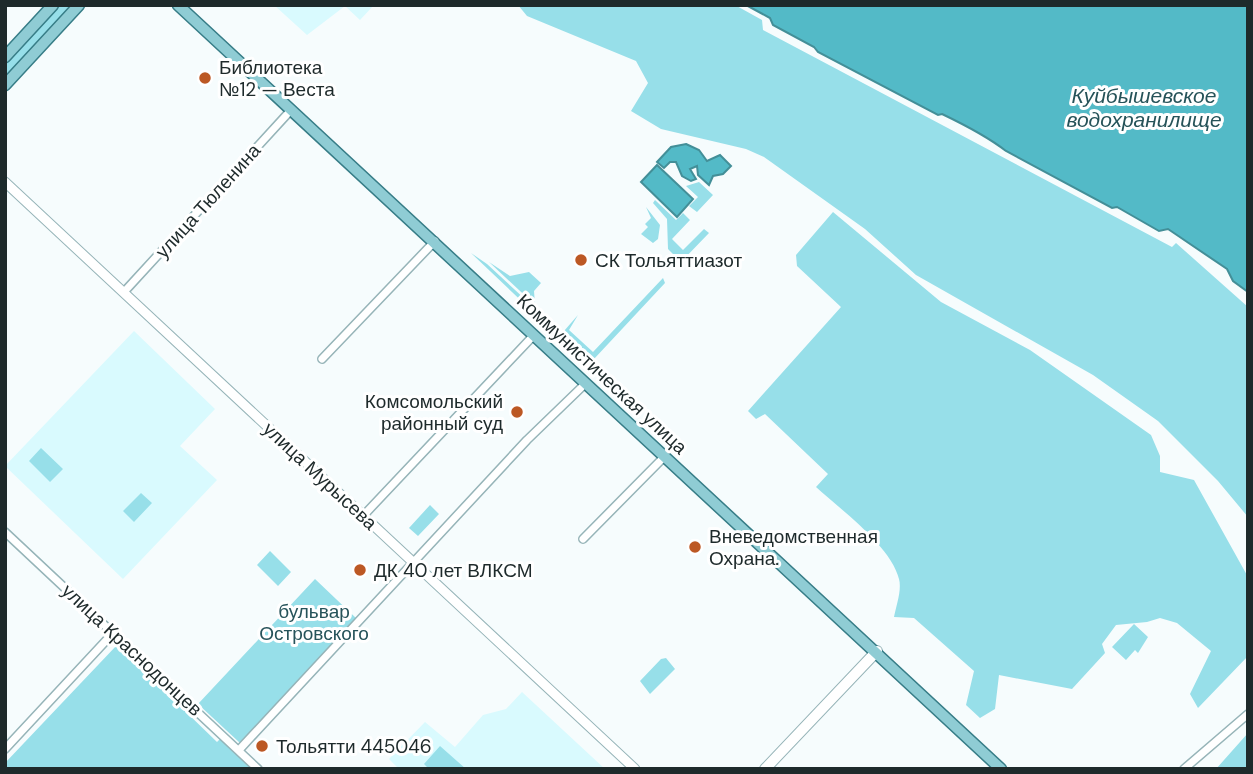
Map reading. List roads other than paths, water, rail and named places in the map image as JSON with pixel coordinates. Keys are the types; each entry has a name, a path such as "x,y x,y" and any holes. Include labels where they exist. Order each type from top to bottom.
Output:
{"main road":[{"path":"5,57 53,5"},
{"path":"5,85 79,5"},
{"name":"Коммунистическая улица","path":"178,5 877,651 1001,769"},
{"path":"765,769 877,651"}],"street":[{"name":"улица Тюленина","path":"124,292 291,110"},
{"name":"улица Мурысева","path":"5,182 635,769"},
{"path":"322,359 435,241"},
{"path":"363,516 534,335"},
{"path":"239,750 527,440 586,383"},
{"path":"583,539 665,456"},
{"name":"улица Краснодонцев","path":"5,533 258,769"},
{"path":"5,749 114,632"},
{"path":"1184,769 1248,714"}],"water":[{"name":"Куйбышевское водохранилище","path":"746,5 1248,5 1248,292 1233,281 1227,269 1168,229 1159,231 1117,207 1112,208 1006,151 968,127 942,114 938,115 818,52 814,47 773,25 770,18"},
{"path":"686,144 699,150 707,161 720,155 731,166 723,174 713,176 709,185 698,175 697,166 690,169 696,179 691,181 682,176 676,162 670,162 664,168 657,162 671,147"},
{"path":"657,165 693,199 677,217 641,182"}],"place":[{"name":"Библиотека №12 — Веста","path":"205,78"},
{"name":"СК Тольяттиазот","path":"581,260"},
{"name":"Комсомольский районный суд","path":"517,412"},
{"name":"Вневедомственная Охрана.","path":"695,547"},
{"name":"ДК 40 лет ВЛКСМ","path":"360,570"},
{"name":"Тольятти 445046","path":"262,746"}],"park label":[{"name":"бульвар Островского","path":"314,622"}]}
